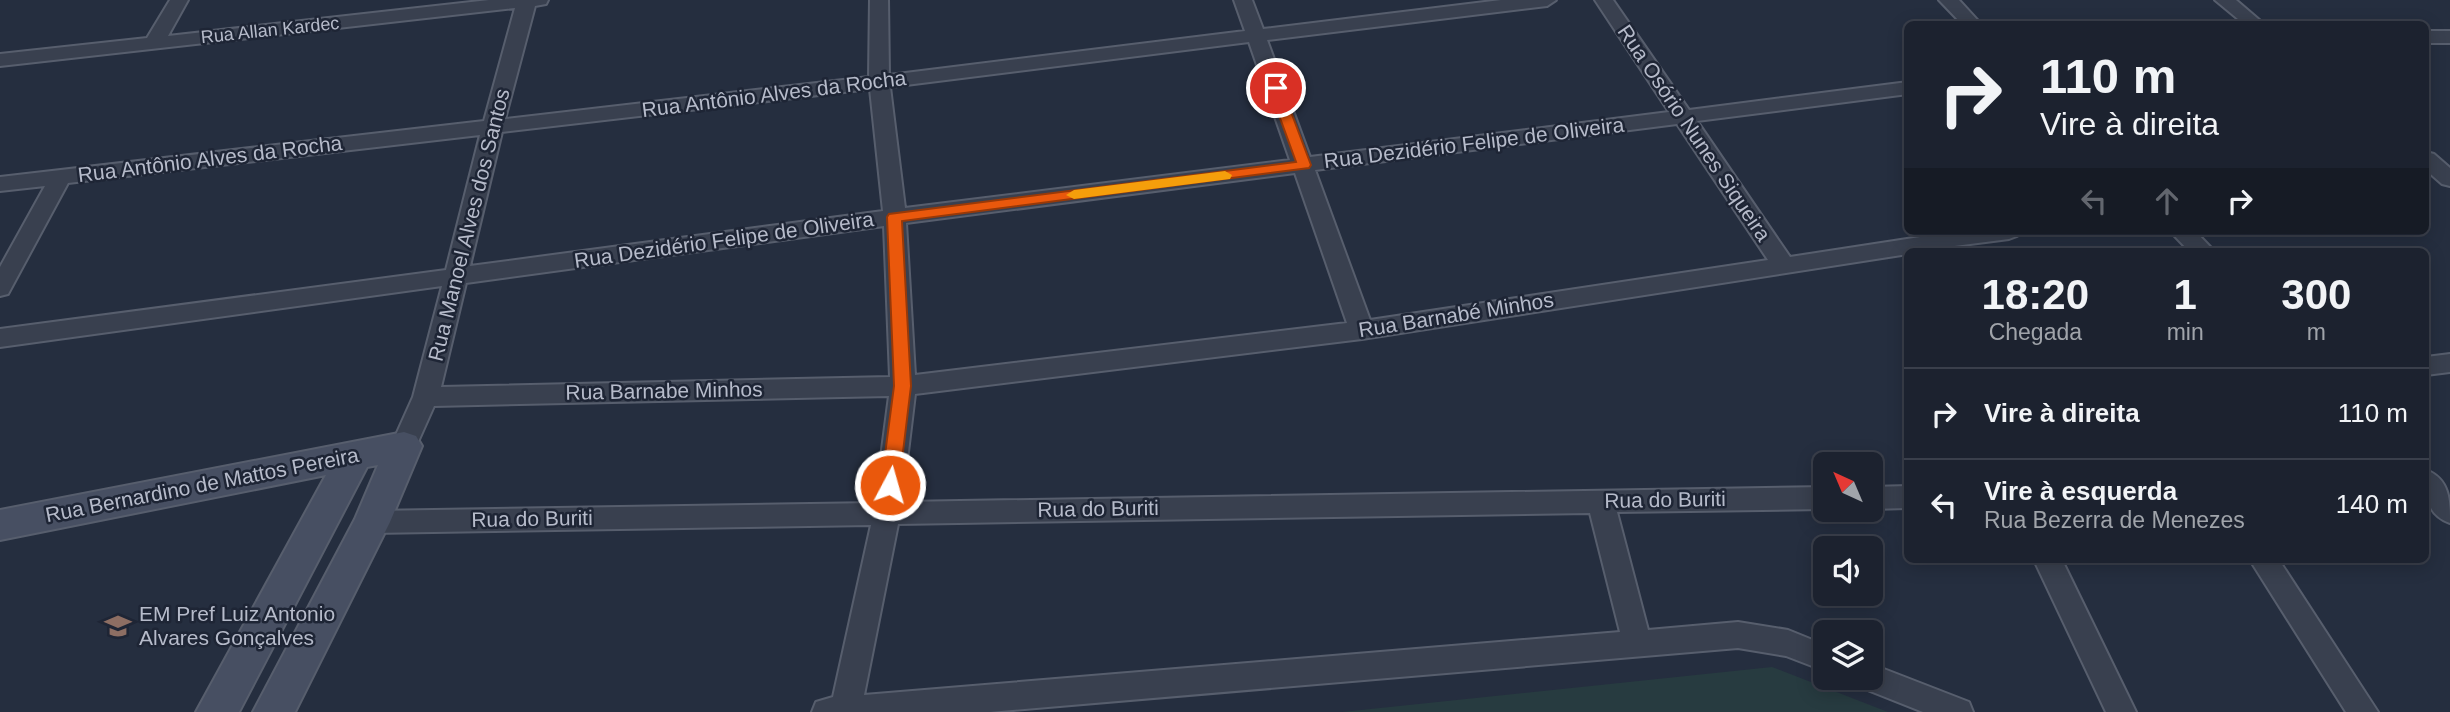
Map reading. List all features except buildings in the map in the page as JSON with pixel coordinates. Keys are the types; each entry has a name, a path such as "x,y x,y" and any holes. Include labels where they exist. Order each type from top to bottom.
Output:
{"street":[{"path":"154,43 179,0"},
{"name":"Rua Allan Kardec","path":"0,60 531,0"},
{"name":"Rua Manoel Alves dos Santos","path":"404,446 426,397 493,126 531,0"},
{"path":"845,712 887,512 902,386 894,217 879,82 879,0"},
{"path":"1243,0 1362,330"},
{"name":"Rua Antônio Alves da Rocha","path":"0,184 879,82 1547,0"},
{"name":"Rua Osório Nunes Siqueira","path":"1604,0 1784,266"},
{"path":"1948,0 1969,21"},
{"path":"2224,0 2251,21"},
{"path":"2429,37 2450,37"},
{"name":"Rua Dezidério Felipe de Oliveira","path":"0,338 894,217 1904,89"},
{"path":"0,288 61,177"},
{"name":"Rua Barnabé Minhos","path":"902,386 1362,330 1983,235"},
{"path":"2185,235 2199,248"},
{"path":"2429,366 2450,363"},
{"name":"Rua Barnabe Minhos","path":"426,397 902,386"},
{"path":"274,712 372,522 404,446"},
{"name":"Rua Bernardino de Mattos Pereira","path":"0,526 404,446"},
{"path":"216,712 356,454"},
{"path":"2429,486 2450,512"},
{"path":"1883,498 1904,497"},
{"name":"Rua do Buriti","path":"372,522 1813,498"},
{"path":"1601,501 1637,642"},
{"path":"2049,563 2121,712"},
{"path":"2266,563 2364,712"},
{"path":"827,712 1738,635 1788,643 1813,653"},
{"path":"1883,682 1958,712"}],"green space":[{"path":"1772,667 1813,683 1813,690 1831,690 1888,712 1342,712"}],"slow traffic":[{"path":"1074,195 1225,175"}],"place":[{"name":"EM Pref Luiz Antonio Alvares Gonçalves","path":"118,626"}],"route":[{"path":"890,485 902,386 894,217 1304,165 1276,88"}]}
